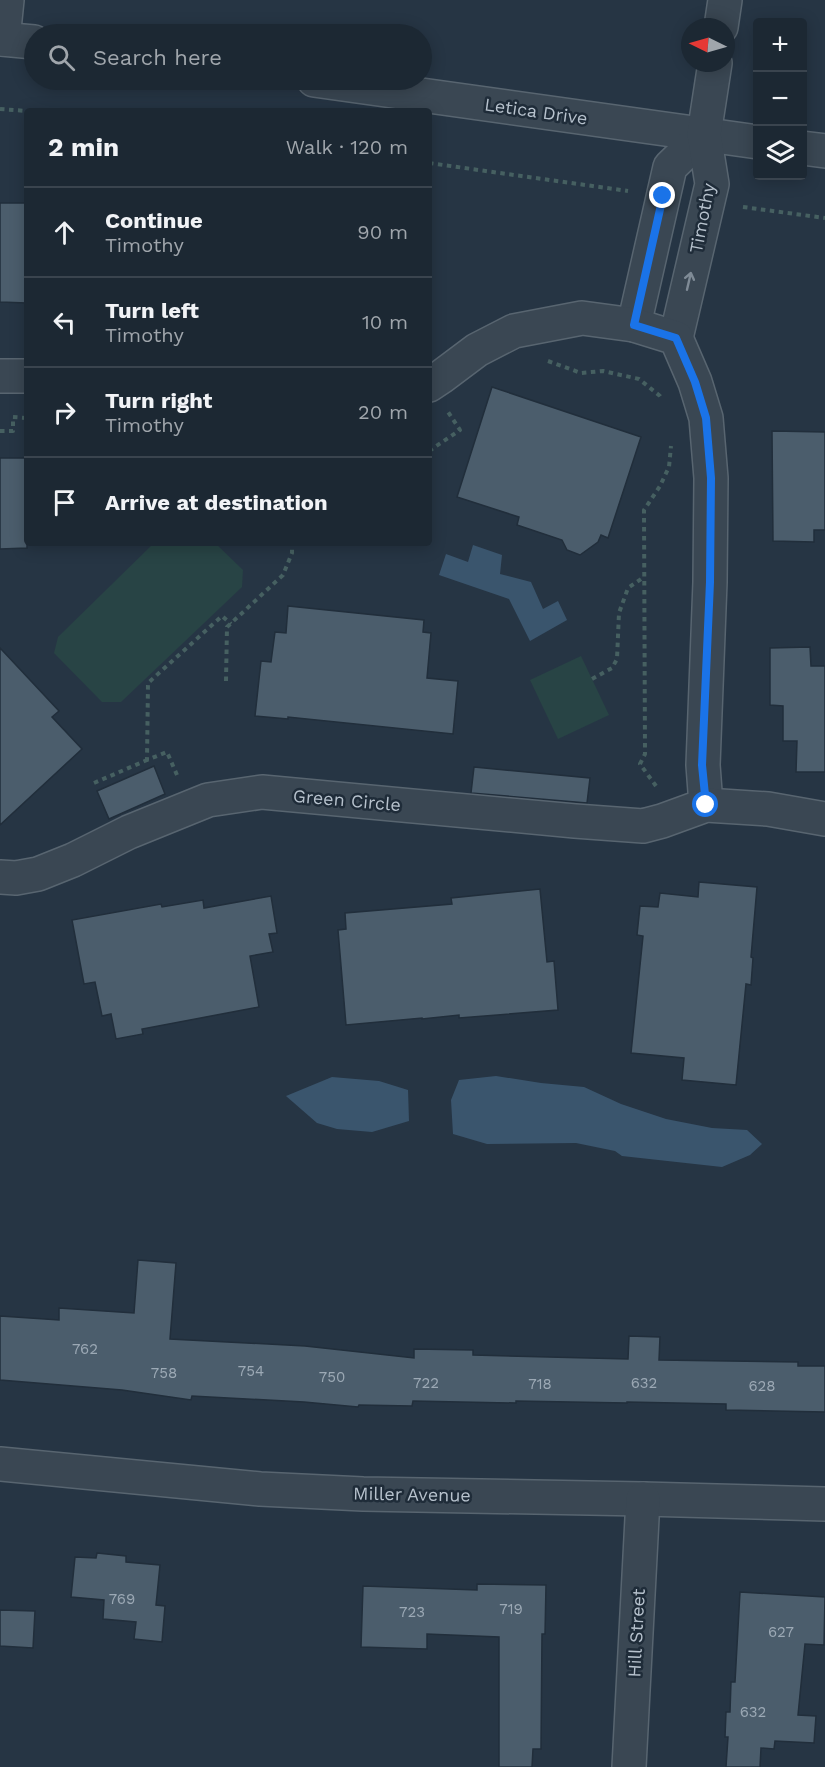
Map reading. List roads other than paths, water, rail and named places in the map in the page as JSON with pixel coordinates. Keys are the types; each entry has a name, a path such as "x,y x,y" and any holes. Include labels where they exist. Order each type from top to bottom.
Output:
{"street":[{"path":"7,0 12,40"},
{"path":"722,18 725,0"},
{"name":"Timothy","path":"676,338 712,184 704,134 714,72"},
{"name":"Letica Drive","path":"386,90 753,141"},
{"path":"634,325 670,167 704,134"},
{"path":"807,149 825,151"},
{"path":"432,383 477,350 514,331 582,318 634,325 676,338 695,382 706,418 711,478 710,582 702,765 692,810"},
{"path":"0,376 24,376"},
{"name":"Green Circle","path":"0,878 38,874 74,860 129,832 208,800 262,792 575,821 643,825 692,810 768,809 825,819"},
{"name":"Miller Avenue","path":"0,1464 260,1489 363,1494 825,1504"},
{"name":"Hill Street","path":"629,1767 643,1499"}],"water":[{"path":"473,545 502,555 500,574 531,582 543,609 558,601 567,620 530,641 509,599 439,575 446,554 468,562"},
{"path":"496,1076 584,1087 621,1104 666,1119 712,1128 747,1130 762,1144 750,1155 722,1167 622,1156 615,1151 576,1143 487,1144 453,1134 451,1100 459,1080"},
{"path":"332,1077 379,1081 408,1090 409,1121 372,1132 337,1129 317,1123 286,1096"}]}
